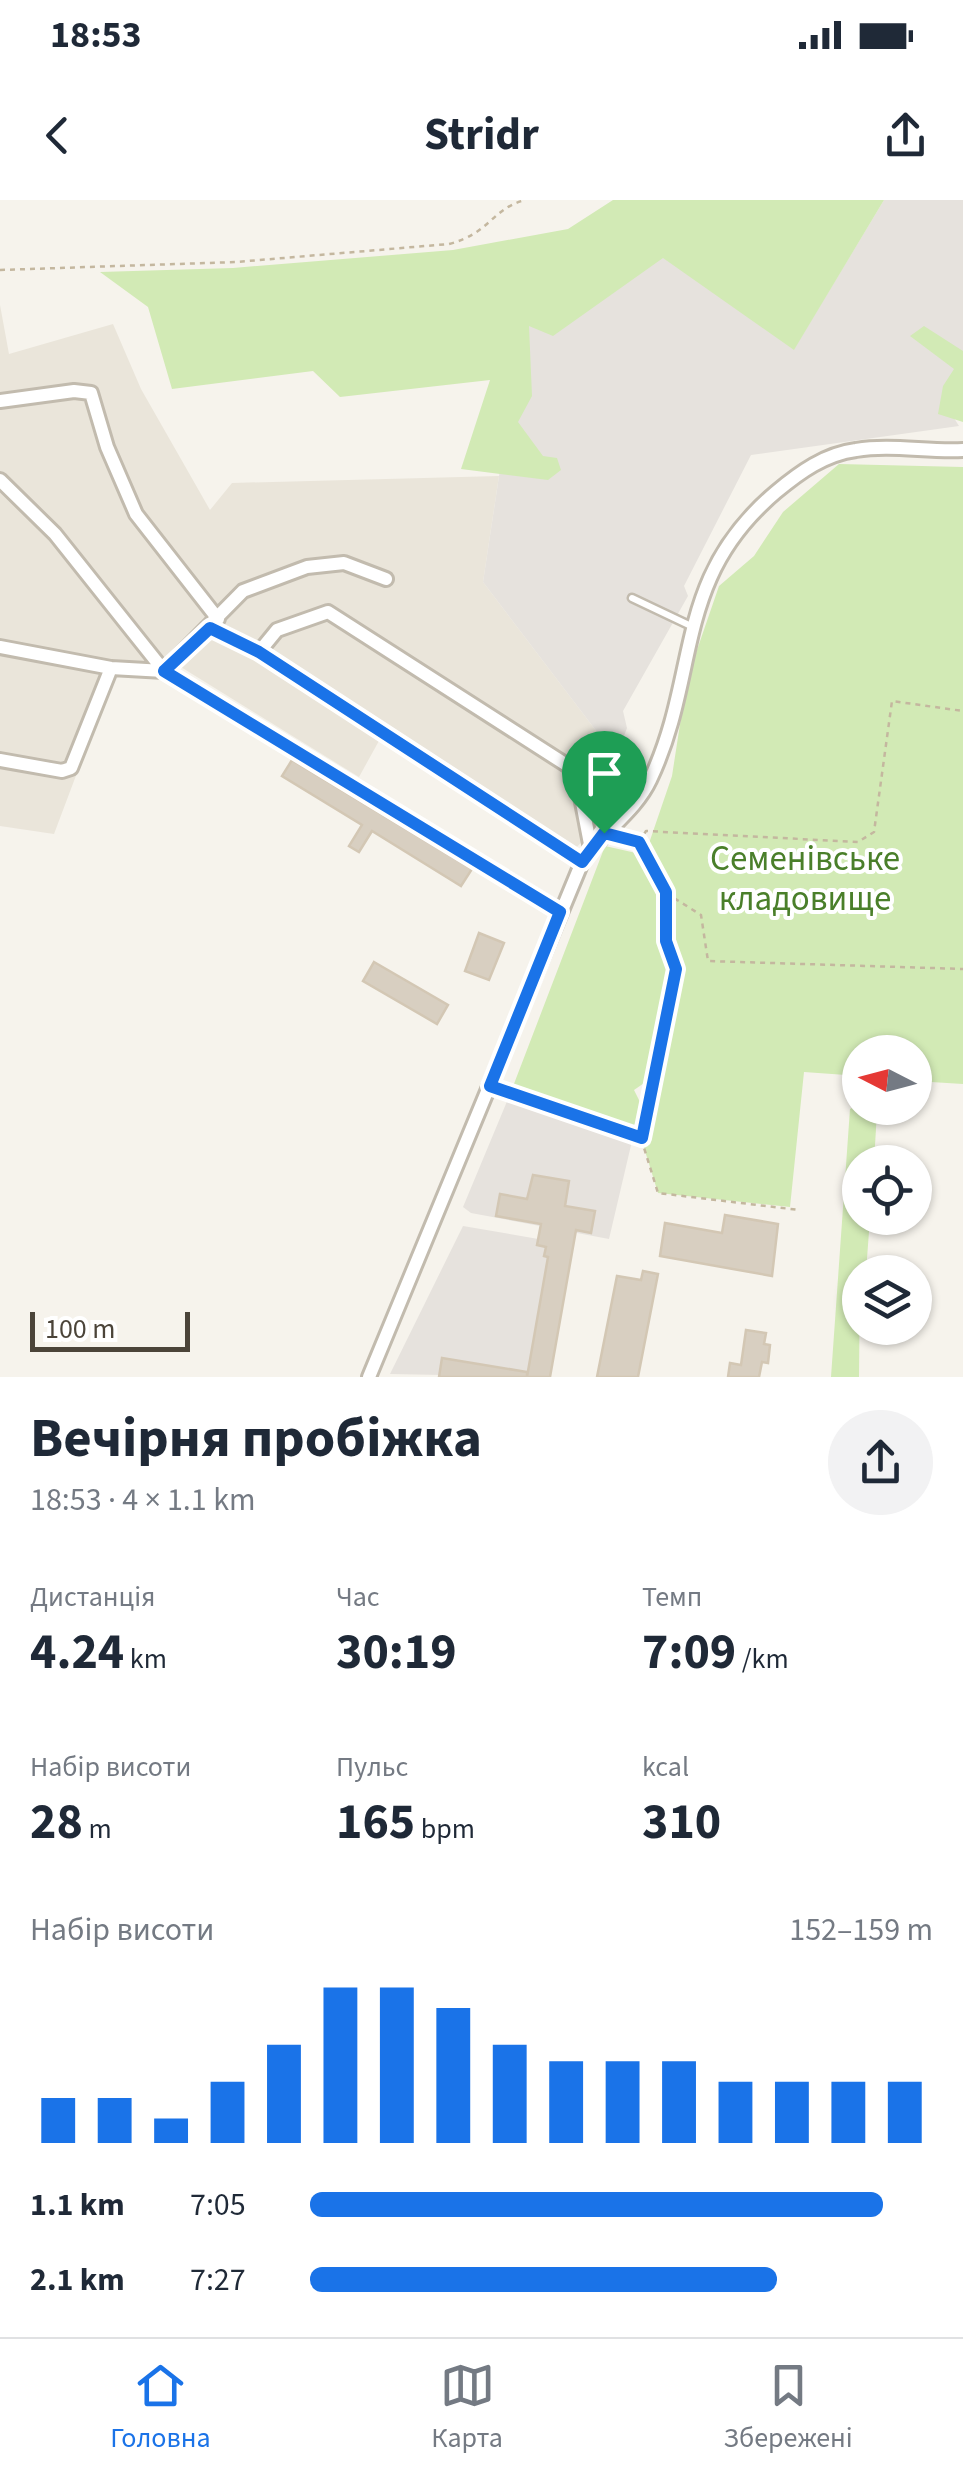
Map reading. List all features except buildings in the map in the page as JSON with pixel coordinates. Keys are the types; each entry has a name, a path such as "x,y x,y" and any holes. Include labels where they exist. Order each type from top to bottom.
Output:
{"street":[{"path":"0,400 74,390 91,393 107,447 136,514 214,623 582,862"},
{"path":"369,1377 582,862 604,833 636,802 656,768 691,626 709,576 727,544 754,511 797,474 831,455 856,450 963,450"},
{"path":"0,480 55,534 164,671 560,912"},
{"path":"0,646 111,668 164,671 243,592 307,567 344,563 386,579"},
{"path":"259,652 277,630 328,612 576,771 591,849"},
{"path":"0,760 70,768 111,668"}],"lane":[{"path":"632,598 691,626"}],"path":[{"path":"0,270 236,262 448,244 482,232 506,205 525,200"},
{"path":"639,842 646,832 858,842 868,838 874,832 892,701 963,711"},
{"path":"604,833 639,842 666,892 701,915 708,961 963,970"},
{"path":"666,892 666,941 676,969 642,1138 658,1193 800,1210"},
{"path":"490,1086 642,1138"}],"shaded area":[{"path":"884,200 963,200 963,365 942,399 959,426 751,455 684,586 688,596 623,711 627,728 616,757 483,582 525,304 650,224 794,349"},
{"path":"0,305 9,354 113,324 141,389 210,510 232,483 499,476 483,582 616,757 601,822 572,852 380,739 359,777 176,664 115,672 54,834 0,826"},
{"path":"508,1099 632,1141 609,1239 471,1213 463,1207"},
{"path":"463,1226 573,1245 550,1377 390,1374"}],"green space":[{"path":"613,200 884,200 794,350 663,258 553,336 529,326 532,396 518,422 543,456 557,458 561,470 548,480 461,469 490,380 340,397 313,371 172,389 148,307 100,272 233,268 453,250 568,229"},
{"path":"924,326 963,351 963,422 938,414 943,386 954,369 910,336"},
{"name":"Семенівське кладовище","path":"839,464 963,467 963,1084 932,1082 932,1035 842,1035 842,1075 804,1072 790,1207 658,1193 641,1138 650,1079 634,1090 643,1108 641,1130 628,1136 512,1089 605,846 645,855 672,776 687,679 719,586 754,556 783,512"},
{"path":"849,1125 876,1125 875,1145 847,1145"},
{"path":"842,1222 842,1235 869,1235 867,1255 842,1255 842,1345 859,1345 859,1377 831,1377"}],"route":[{"path":"210,628 259,652 582,862 604,833 639,842 666,892 666,941 676,969 642,1138 490,1086 560,912 355,783 164,671 210,628"}]}
